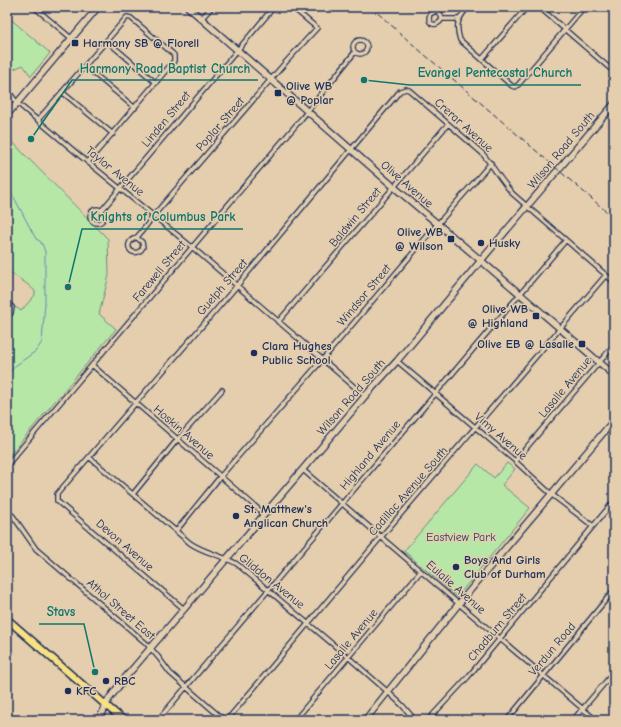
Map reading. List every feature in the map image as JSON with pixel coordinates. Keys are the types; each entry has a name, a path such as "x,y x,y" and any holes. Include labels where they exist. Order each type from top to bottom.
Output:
{"main road":[{"path":"7,115 98,7"},
{"name":"Olive Avenue","path":"188,7 307,112 614,375"},
{"name":"Wilson Road South","path":"99,720 106,705 120,683 184,610 365,396 397,361 614,104"},
{"path":"365,720 459,604 614,420"},
{"path":"7,619 123,720"}],"street":[{"path":"34,7 71,38"},
{"path":"201,19 212,7"},
{"name":"Linden Street","path":"102,210 274,7"},
{"name":"Poplar Street","path":"137,238 154,215 270,80 317,28 292,7"},
{"path":"468,7 459,19 457,31 460,40 515,87 584,7"},
{"path":"482,59 527,7"},
{"path":"539,7 614,72"},
{"path":"610,7 614,10"},
{"path":"38,120 126,17 131,18 172,53 174,55 174,61 88,162"},
{"path":"442,18 459,19"},
{"path":"107,40 156,83"},
{"name":"Farewell Street","path":"7,465 307,112 355,52"},
{"path":"85,66 135,108"},
{"name":"Taylor Avenue","path":"7,89 17,103 154,215 365,396"},
{"name":"Crerar Avenue","path":"400,91 406,89 409,90 482,153 491,163 506,187 513,194 614,282"},
{"name":"Guelph Street","path":"57,494 237,286 400,91"},
{"path":"62,92 113,134"},
{"name":"Baldwin Street","path":"278,322 448,124"},
{"name":"Windsor Street","path":"176,531 220,477 491,163"},
{"path":"97,209 102,210 104,217 103,221 98,223 94,222 90,217 92,212 97,209"},
{"path":"137,238 142,242 143,247 140,251 134,252 129,248 129,243 137,238"},
{"name":"Highland Avenue","path":"158,720 566,240"},
{"name":"Cadillac Avenue South","path":"225,720 559,328 606,275"},
{"path":"7,302 12,307 11,313 7,318"},
{"name":"Lasalle Avenue","path":"515,461 614,345"},
{"name":"Vimy Avenue","path":"397,361 476,427 551,494 593,526"},
{"name":"Hoskin Avenue","path":"92,365 264,514"},
{"path":"133,494 177,440 222,390"},
{"name":"Gliddon Avenue","path":"89,457 195,547 237,564 388,692 415,720"},
{"name":"Eulalie Avenue","path":"303,470 596,720"},
{"name":"Devon Avenue","path":"57,494 58,501 184,610"},
{"name":"Chadburn Street","path":"428,720 468,677 614,500"},
{"name":"Athol Street East","path":"7,511 13,516 36,549 147,644 159,658 166,670 225,720"},
{"name":"Lasalle Avenue","path":"295,720 421,571"},
{"name":"Verdun Road","path":"507,720 614,590"},
{"path":"574,720 614,672"}],"green space":[{"path":"7,16 50,53 31,76 23,65 7,72"},
{"path":"8,123 12,141 108,239 109,275 99,314 116,329 7,458 7,321 12,315 14,306 21,311 35,295 35,291 7,270"},
{"name":"Eastview Park","path":"507,463 515,469 502,485 530,508 457,597 404,551 478,464 494,478"}],"waterway":[{"path":"7,184 36,239 40,241 45,252 45,303 42,342 36,351 15,366 7,376"}],"railway":[{"path":"371,7 614,218"}],"place":[{"name":"Harmony SB @ Florell","path":"75,43"},
{"name":"Evangel Pentecostal Church","path":"364,80"},
{"name":"Olive WB @ Poplar","path":"278,93"},
{"name":"Harmony Road Baptist Church","path":"31,139"},
{"name":"Olive WB @ Wilson","path":"451,239"},
{"name":"Husky","path":"481,243"},
{"name":"Knights of Columbus Park","path":"68,287"},
{"name":"Olive WB @ Highland","path":"536,316"},
{"name":"Olive EB @ Lasalle","path":"582,344"},
{"name":"Clara Hughes Public School","path":"254,353"},
{"name":"St. Matthew's Anglican Church","path":"236,516"},
{"name":"Boys And Girls Club of Durham","path":"456,567"},
{"name":"Stavs","path":"95,672"},
{"name":"RBC","path":"106,681"},
{"name":"KFC","path":"68,691"}]}
